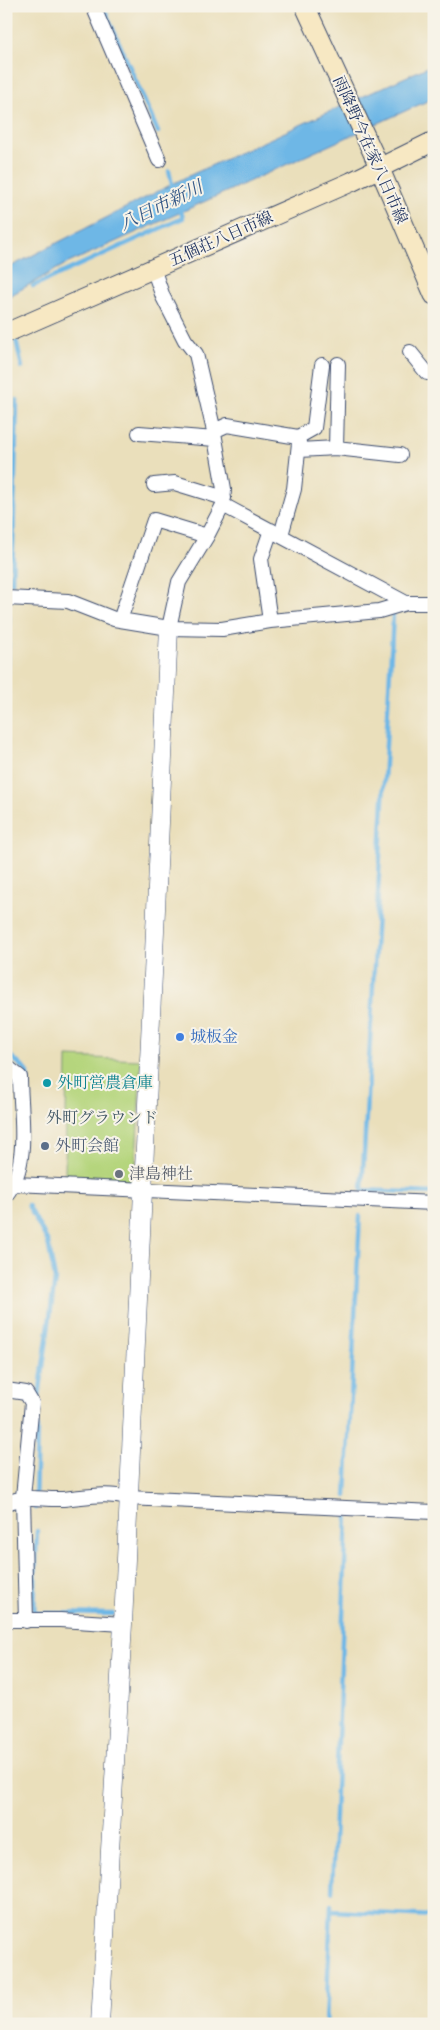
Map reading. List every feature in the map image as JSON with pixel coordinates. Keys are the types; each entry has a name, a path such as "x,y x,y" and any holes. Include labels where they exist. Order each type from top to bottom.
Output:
{"main road":[{"name":"雨降野今在家八日市線","path":"305,6 376,160 434,295"},
{"name":"五個荘八日市線","path":"6,333 351,182 376,160 434,141"}],"street":[{"path":"93,6 159,160"},
{"path":"100,2024 123,1624 141,1191 168,628 179,582 208,536 223,501 214,435 196,354 185,340 162,297 153,268"},
{"path":"410,352 427,373 434,373"},
{"path":"270,621 262,559 276,532 294,489 299,444 314,428 322,364"},
{"path":"336,448 338,364"},
{"path":"139,433 214,435 227,425 299,444 400,455"},
{"path":"154,485 175,483 223,501 406,604"},
{"path":"120,620 154,520 208,536"},
{"path":"6,598 68,601 120,620 168,628 222,629 270,621 379,611 406,604 434,603"},
{"path":"6,1066 20,1076 21,1149 11,1189 141,1191 434,1202"},
{"path":"7,1385 26,1393 32,1402 23,1496 26,1621"},
{"path":"6,1503 23,1496 61,1499 112,1494 128,1498 434,1512"},
{"path":"6,1620 60,1620 123,1624"}],"green space":[{"name":"外町グラウンド","path":"67,1057 141,1060 135,1182 65,1175"}],"water":[{"name":"八日市新川","path":"434,64 434,98 64,265 6,298 6,269 184,178"}],"waterway":[{"path":"103,6 158,132"},
{"path":"169,171 173,189"},
{"path":"33,286 183,218 180,208"},
{"path":"16,340 22,367"},
{"path":"12,583 17,400"},
{"path":"393,615 362,1190 434,1193"},
{"path":"6,696 9,617"},
{"path":"6,1052 27,1071 27,1084"},
{"path":"28,1205 48,1242 55,1279 38,1404"},
{"path":"346,1496 360,1216"},
{"path":"35,1508 37,1425"},
{"path":"332,1891 347,1515"},
{"path":"37,1531 34,1613 113,1614"},
{"path":"326,2024 331,1905"},
{"path":"331,1911 434,1916"}],"place":[{"name":"城板金","path":"180,1037"},
{"name":"外町営農倉庫","path":"47,1083"},
{"name":"外町会館","path":"45,1146"},
{"name":"津島神社","path":"119,1174"}]}
